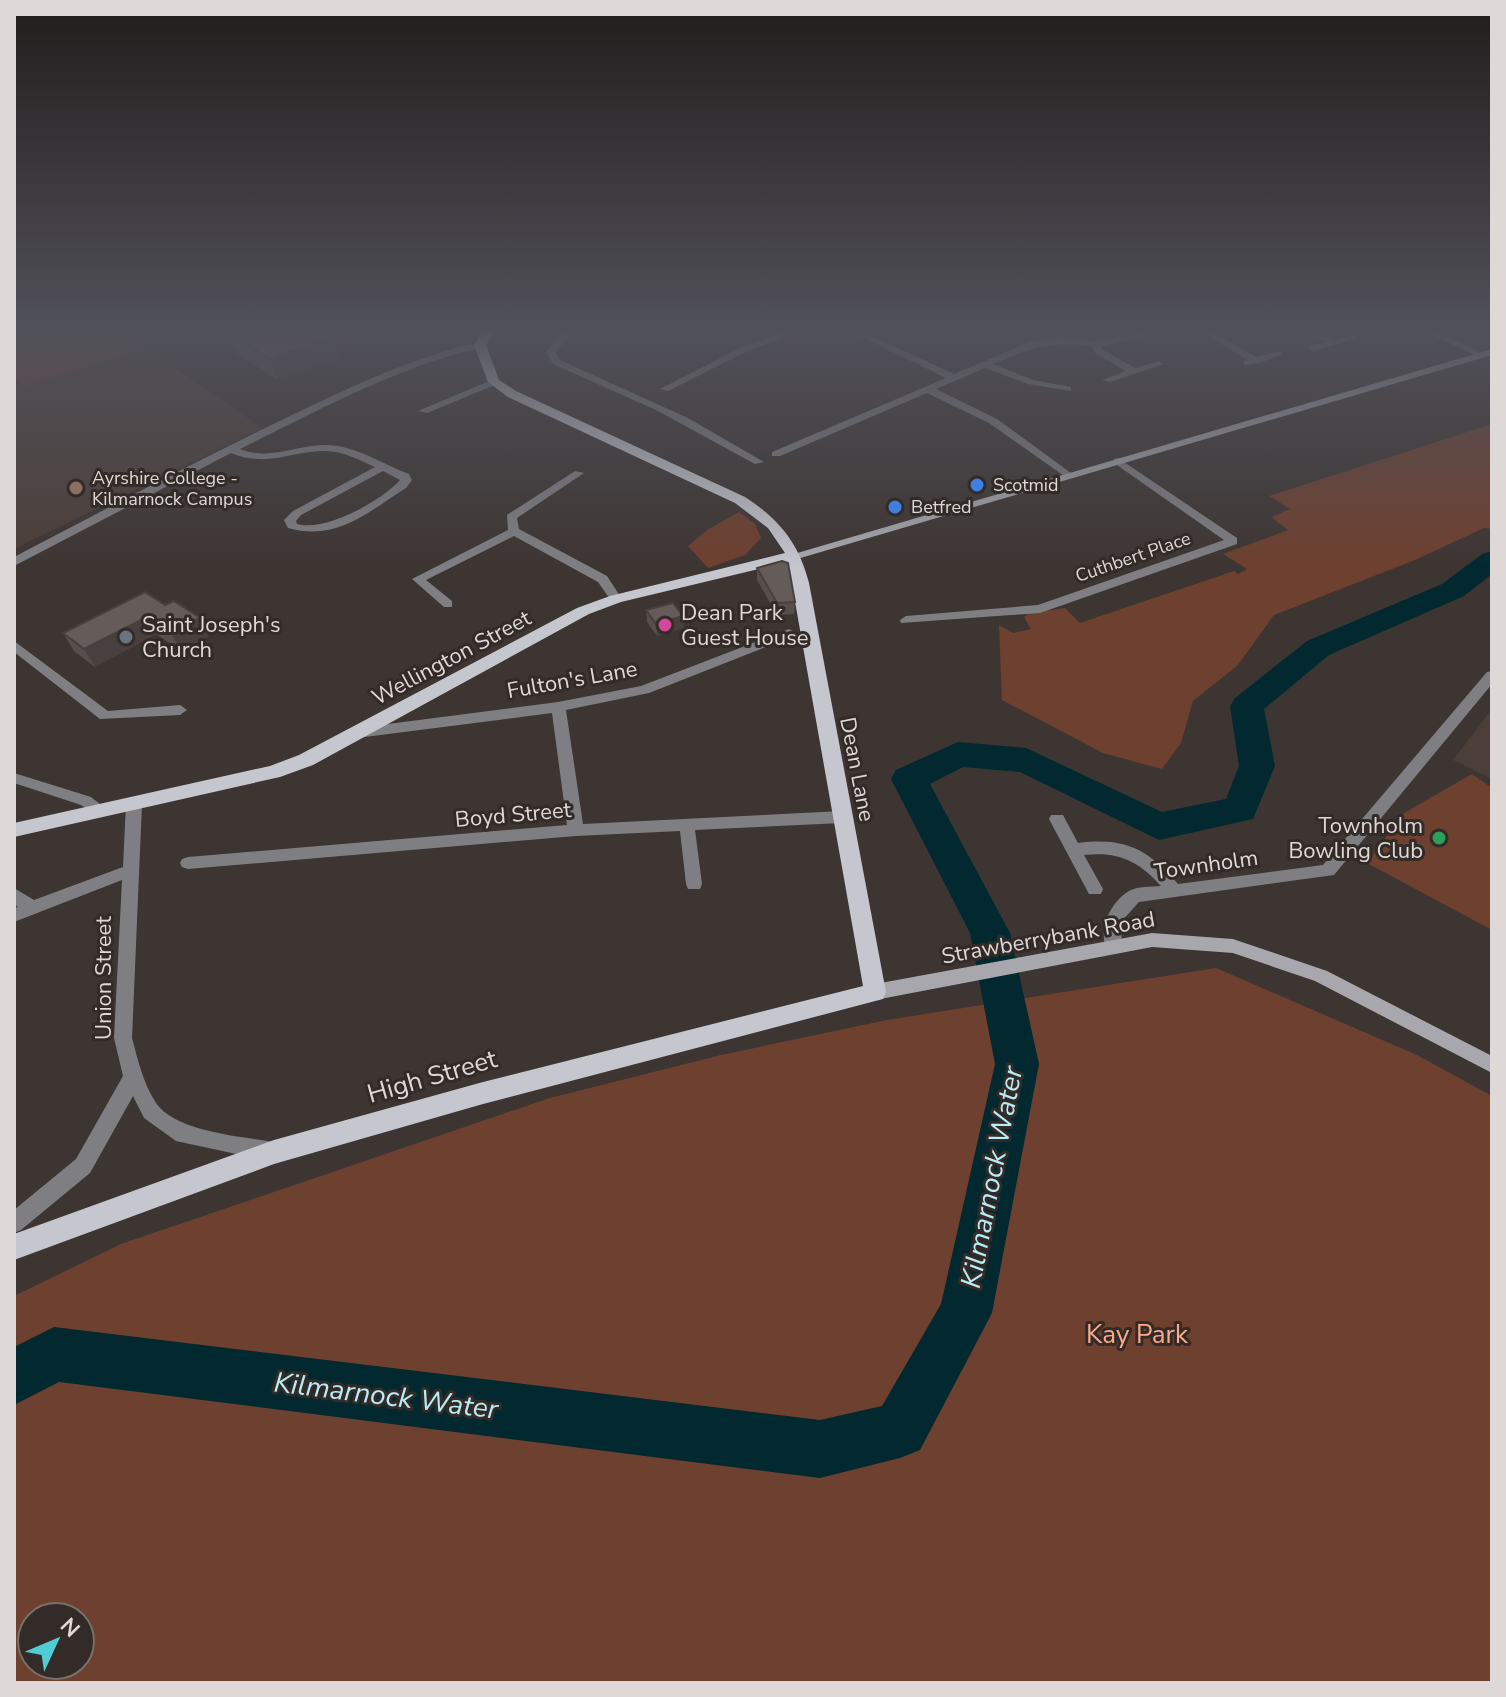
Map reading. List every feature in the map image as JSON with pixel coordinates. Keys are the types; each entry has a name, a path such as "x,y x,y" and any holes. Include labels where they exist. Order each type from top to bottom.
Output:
{"main road":[{"path":"545,410 761,512 780,532 762,554 735,570"},
{"path":"793,556 1292,410"},
{"name":"Dean Lane","path":"780,532 800,571 806,623 875,992"},
{"name":"Wellington Street","path":"14,830 273,772 306,760 583,611 616,599 793,556"},
{"name":"Strawberrybank Road","path":"875,992 1152,940 1233,946 1321,976 1492,1065"},
{"name":"High Street","path":"14,1247 274,1152 483,1093 875,992"}],"street":[{"path":"14,562 311,410"},
{"path":"658,410 719,437 759,462"},
{"path":"776,454 878,410"},
{"path":"971,410 993,421 1067,475"},
{"path":"231,449 252,458 265,459 331,448 405,476 402,486 326,530 306,532 292,526 290,520 297,513 381,468"},
{"name":"Cuthbert Place","path":"906,620 1040,609 1233,541 1118,461"},
{"path":"579,473 511,517 514,531 603,579 616,599"},
{"path":"448,604 418,579 514,531"},
{"name":"Fulton's Lane","path":"355,734 558,707 644,690 789,633"},
{"path":"14,645 105,716 180,710"},
{"name":"Townholm","path":"1113,947 1113,920 1134,896 1328,871 1491,677"},
{"path":"558,707 576,830"},
{"path":"14,778 86,801 101,811"},
{"name":"Union Street","path":"134,804 123,1038 133,1077 151,1112 183,1134 274,1152"},
{"name":"Boyd Street","path":"188,863 576,830 842,817"},
{"path":"1057,819 1095,889"},
{"path":"687,825 694,884"},
{"path":"1073,850 1126,848 1155,867 1174,890"},
{"path":"14,915 129,871"},
{"path":"14,895 32,908"},
{"path":"14,1223 83,1166 133,1077"}],"shaded area":[{"path":"14,410 236,410 262,428 14,549"},
{"path":"1492,709 1492,779 1453,760"}],"green space":[{"path":"1492,424 1492,529 1484,528 1415,560 1274,615 1238,665 1193,701 1181,743 1162,769 1103,753 1002,700 999,625 1013,633 1031,629 1024,617 1030,613 1065,608 1080,623 1234,571 1238,574 1247,569 1223,554 1288,530 1271,517 1290,509 1269,496"},
{"path":"739,512 755,524 761,538 745,555 708,568 688,546 707,530"},
{"name":"Townholm Bowling Club","path":"1472,774 1492,788 1492,930 1367,863 1404,813"},
{"name":"Kay Park","path":"1216,968 1417,1055 1492,1096 1492,1683 14,1683 14,1296 121,1244 550,1098 721,1055 887,1020"}],"building":[{"path":"782,561 788,563 795,602 777,603 757,568"},
{"path":"145,592 165,605 174,601 200,618 171,633 147,617 84,649 63,633"},
{"path":"673,603 683,616 656,624 646,610"}],"waterway":[{"name":"Kilmarnock Water","path":"14,1378 54,1354 820,1449 900,1430 966,1313 1017,1064 990,933 909,779 958,754 1026,760 1159,826 1240,810 1257,766 1247,706 1318,648 1453,590 1492,560"}],"place":[{"name":"Scotmid","path":"977,485"},
{"name":"Ayrshire College - Kilmarnock Campus","path":"76,488"},
{"name":"Betfred","path":"895,507"},
{"name":"Dean Park Guest House","path":"665,625"},
{"name":"Saint Joseph's Church","path":"126,637"},
{"name":"Townholm Bowling Club","path":"1439,838"}]}
